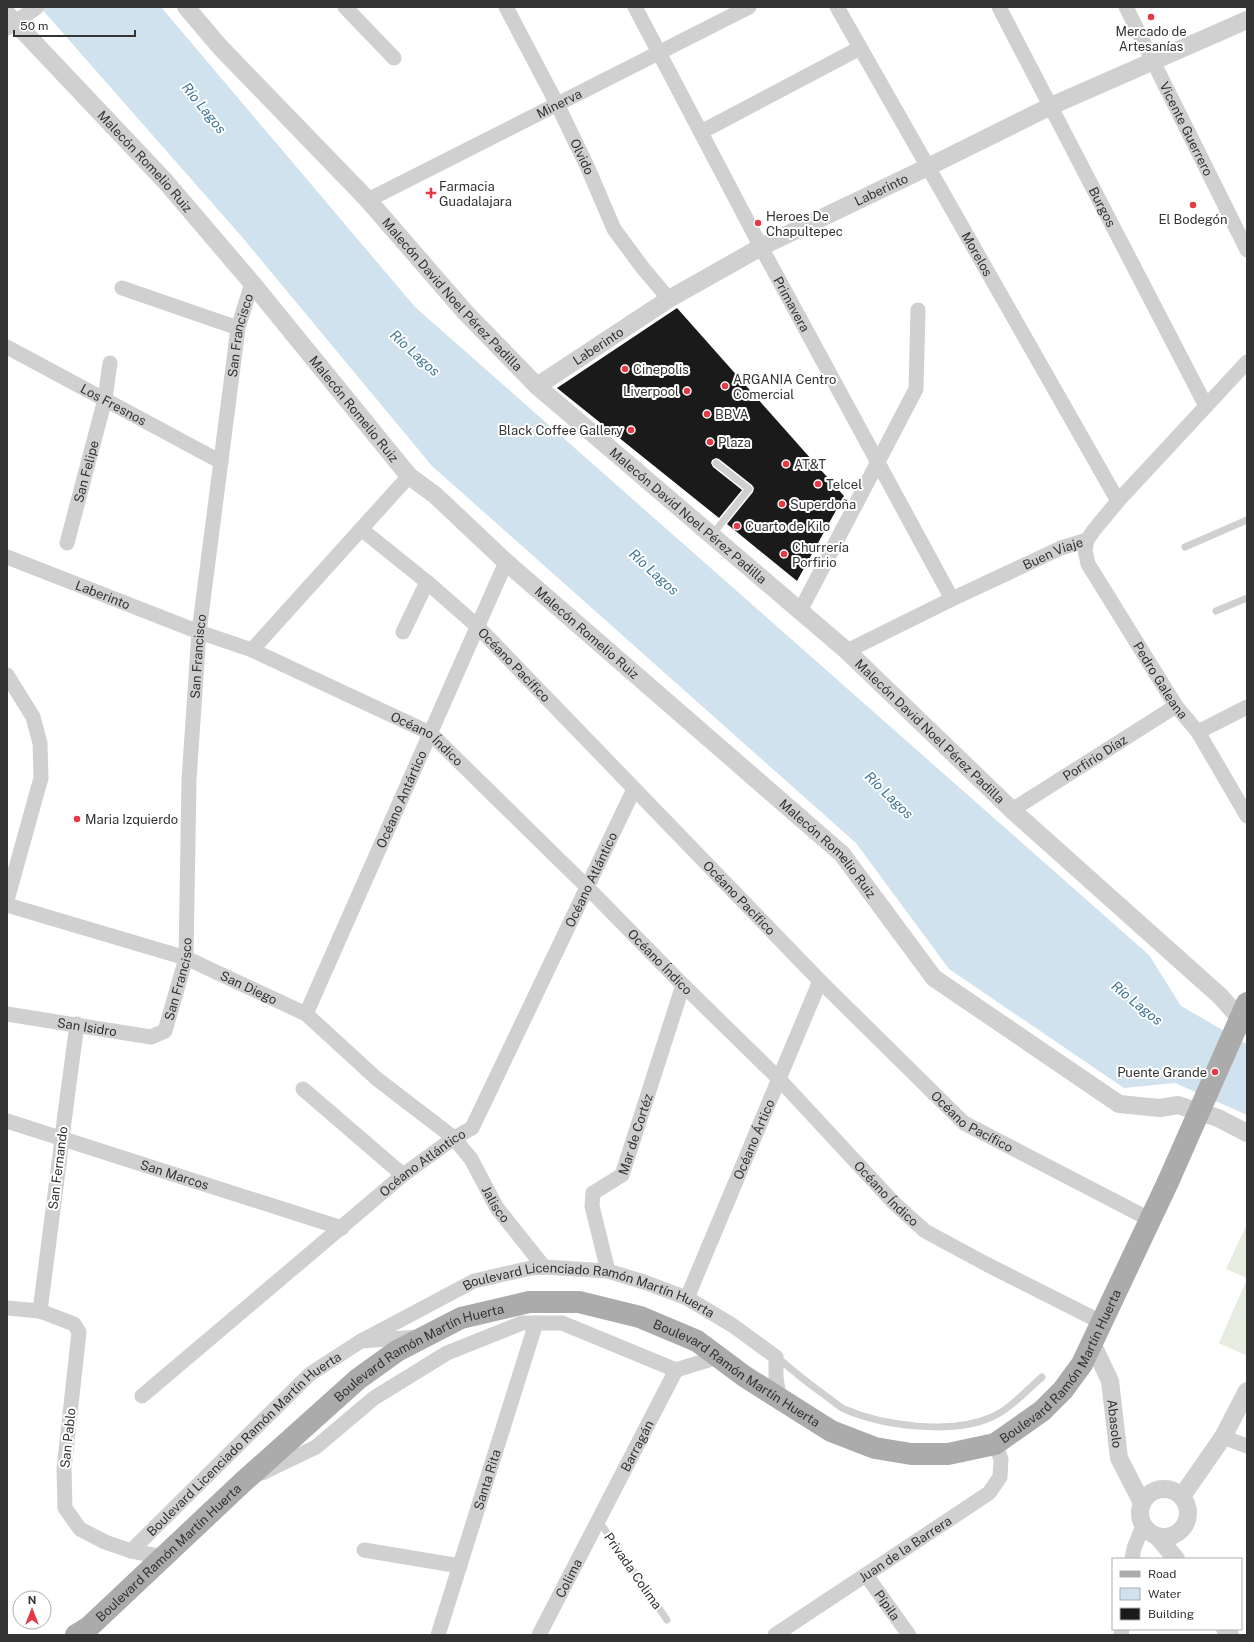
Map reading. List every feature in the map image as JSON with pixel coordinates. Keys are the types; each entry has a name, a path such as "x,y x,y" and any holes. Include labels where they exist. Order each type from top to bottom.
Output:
{"main road":[{"name":"Boulevard Ramón Martín Huerta","path":"76,1635 89,1628 243,1482 358,1379 397,1351 461,1318 529,1302 580,1302 640,1317 697,1341 744,1376 831,1431 875,1448 911,1454 948,1454 995,1444 1042,1411 1063,1390 1082,1364 1151,1220 1247,1003"}],"street":[{"name":"Malecón David Noel Pérez Padilla","path":"186,7 220,47 368,200 465,312 537,386 847,651 1012,810 1220,996 1247,1026"},
{"path":"345,7 394,58"},
{"name":"Olvido","path":"506,7 557,104 587,166 614,229 642,267 669,299"},
{"name":"Primavera","path":"635,7 761,247 952,599"},
{"name":"Minerva","path":"368,200 749,7"},
{"name":"Morelos","path":"837,7 1118,501"},
{"name":"Burgos","path":"999,7 1206,406"},
{"name":"Vicente Guerrero","path":"1126,7 1246,246"},
{"name":"Malecón Romelio Ruiz","path":"18,17 165,181 252,283 409,476 434,495 506,562 842,854 934,978 1119,1104 1160,1108 1178,1105 1218,1118 1247,1133"},
{"name":"Laberinto","path":"537,386 669,299 761,247 1051,106 1247,20"},
{"path":"701,132 860,48"},
{"name":"San Francisco","path":"165,1031 186,958 189,780 199,632 238,328 252,283"},
{"path":"122,288 238,328"},
{"path":"800,611 916,389 918,310"},
{"name":"Los Fresnos","path":"7,347 221,462"},
{"name":"Buen Viaje","path":"847,651 952,599 1061,548 1087,540 1118,501 1247,362"},
{"name":"San Felipe","path":"67,543 105,399 110,363"},
{"path":"252,650 409,476"},
{"name":"Océano Pacífico","path":"361,529 427,582 477,626 820,981 964,1123 1151,1220"},
{"name":"Pedro Galeana","path":"1087,540 1084,550 1088,564 1176,706 1198,732 1247,816"},
{"name":"Laberinto","path":"7,557 199,632"},
{"name":"Océano Antártico","path":"306,1014 506,562"},
{"path":"403,632 427,582"},
{"name":"Océano Índico","path":"199,632 252,650 430,733 588,888 682,985 779,1079 894,1203 926,1231 988,1265 1101,1322"},
{"path":"7,676 32,717 40,743 41,778 7,900"},
{"name":"Porfirio Díaz","path":"1012,810 1176,706"},
{"path":"1198,732 1247,707"},
{"name":"Océano Atlántico","path":"142,1396 403,1175 454,1138 472,1128 634,789"},
{"name":"San Diego","path":"7,905 186,958 306,1014 377,1079 454,1138"},
{"name":"Océano Ártico","path":"687,1298 820,981"},
{"name":"Mar de Cortéz","path":"608,1271 592,1206 593,1193 622,1175 682,985"},
{"path":"1220,996 1247,1006"},
{"name":"San Isidro","path":"7,1014 78,1024 151,1037 165,1031"},
{"name":"San Fernando","path":"40,1311 78,1024"},
{"path":"303,1088 403,1175"},
{"name":"San Marcos","path":"7,1121 342,1228"},
{"name":"Jalisco","path":"454,1138 471,1159 497,1208 544,1267"},
{"name":"Boulevard Licenciado Ramón Martín Huerta","path":"131,1550 310,1374 361,1341 474,1281 531,1268 544,1267 608,1271 644,1282 687,1298 732,1325 776,1356"},
{"name":"San Pablo","path":"7,1308 40,1311 74,1324 79,1332 64,1469 65,1508 80,1529 105,1542 131,1550 164,1557"},
{"path":"243,1482 316,1447 374,1398 447,1353 522,1323 562,1323 676,1370 718,1357"},
{"name":"Santa Rita","path":"438,1635 536,1323"},
{"name":"Boulevard Licenciado Ramón Martín Huerta","path":"361,1341 426,1336"},
{"name":"Abasolo","path":"1092,1343 1110,1381 1119,1458 1142,1503"},
{"path":"776,1356 776,1377 779,1397"},
{"name":"Barragán","path":"599,1521 676,1370"},
{"path":"1182,1496 1223,1437 1247,1391"},
{"path":"1223,1437 1247,1446"},
{"name":"Juan de la Barrera","path":"775,1635 866,1576 988,1493 1000,1477 1001,1459 995,1444"},
{"path":"1150,1531 1165,1537 1173,1536 1180,1532 1185,1526 1188,1518 1188,1510 1182,1496 1175,1491 1160,1489 1146,1496 1140,1511 1140,1519 1150,1531 1175,1558"},
{"name":"Colima","path":"539,1635 599,1521"},
{"path":"1132,1558 1134,1548 1150,1531"},
{"path":"364,1550 460,1566"},
{"name":"Pípila","path":"866,1576 909,1635"}],"lane":[{"path":"712,536 749,489 716,463"},
{"path":"1185,547 1247,520"},
{"path":"1216,611 1247,598"},
{"path":"776,1356 798,1375 843,1408 887,1422 913,1426 964,1425 993,1417 1017,1400 1042,1377"},
{"name":"Privada Colima","path":"599,1521 667,1620"}],"shaded area":[{"path":"1247,1224 1247,1278 1226,1269"},
{"path":"1247,1279 1247,1356 1219,1343"}],"water":[{"name":"Río Lagos","path":"40,7 161,7 415,307 1149,955 1181,1006 1247,1044 1247,1115 1175,1083 1124,1088 949,969 856,843 432,466 242,237"}],"building":[{"name":"Plaza","path":"677,308 844,496 797,581 727,524 753,492 754,488 752,485 719,459 716,458 712,460 711,463 713,467 742,490 719,518 557,388"}],"place":[{"name":"Mercado de Artesanías","path":"1151,17"},
{"name":"Farmacia Guadalajara","path":"431,193"},
{"name":"El Bodegón","path":"1193,205"},
{"name":"Heroes De Chapultepec","path":"758,223"},
{"name":"Cinepolis","path":"625,369"},
{"name":"ARGANIA Centro Comercial","path":"725,386"},
{"name":"Liverpool","path":"687,391"},
{"name":"BBVA","path":"707,414"},
{"name":"Black Coffee Gallery","path":"631,430"},
{"name":"Plaza","path":"710,442"},
{"name":"AT&T","path":"786,464"},
{"name":"Telcel","path":"818,484"},
{"name":"Superdoña","path":"782,504"},
{"name":"Cuarto de Kilo","path":"737,526"},
{"name":"Churrería Porfirio","path":"784,554"},
{"name":"Maria Izquierdo","path":"77,819"},
{"name":"Puente Grande","path":"1215,1072"}]}
